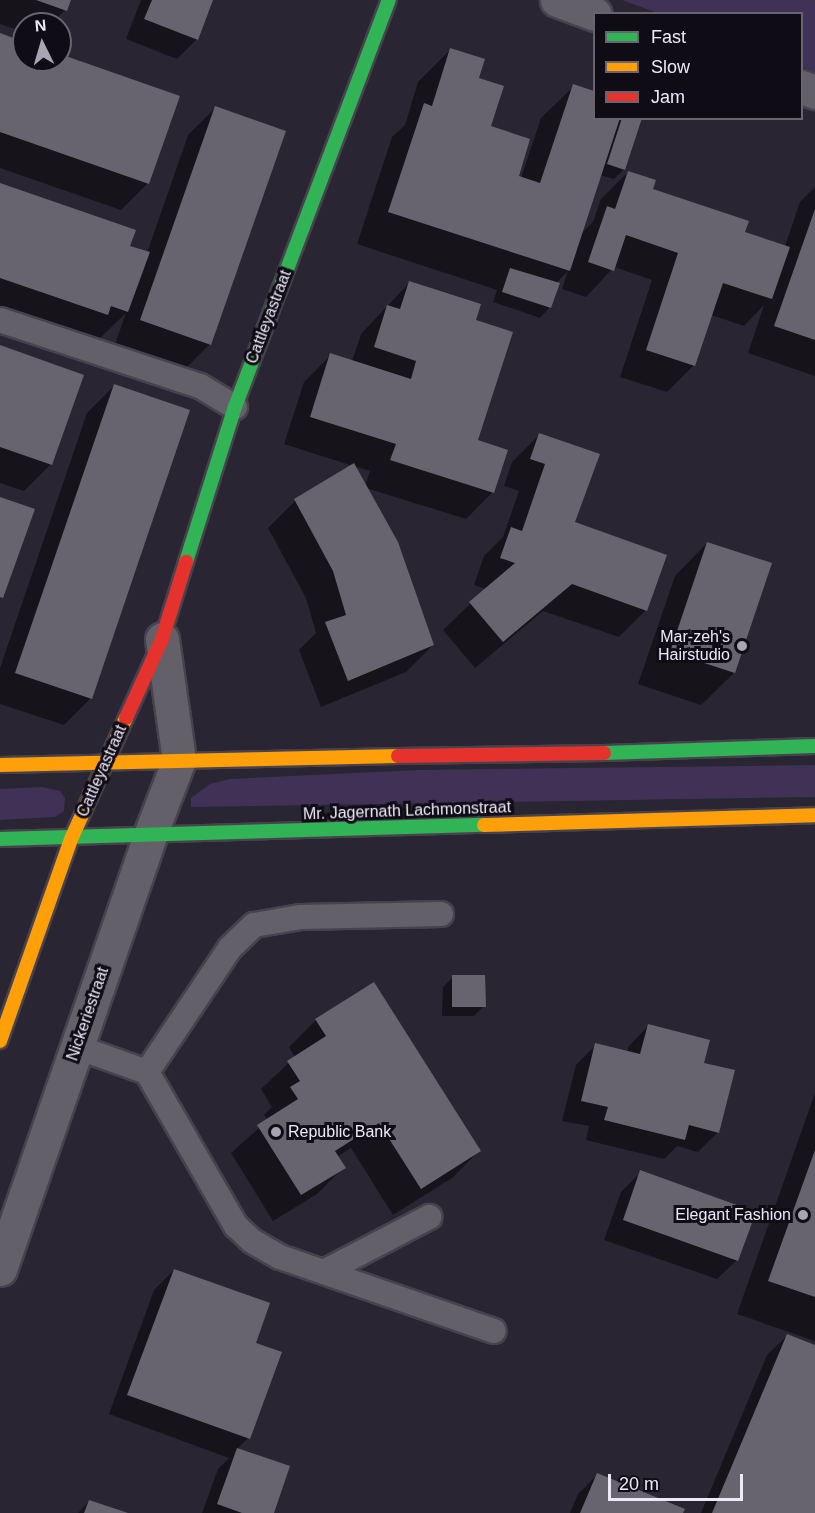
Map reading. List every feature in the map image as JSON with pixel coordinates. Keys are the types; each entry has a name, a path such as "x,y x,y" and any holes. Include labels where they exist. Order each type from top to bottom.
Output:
{"main road":[{"name":"Cattleyastraat","path":"72,837 162,639 235,407 389,0"},
{"path":"0,765 106,761 614,753 815,746"},
{"name":"Mr. Jagernath Lachmonstraat","path":"0,839 815,815"},
{"path":"0,1041 72,837"}],"street":[{"path":"557,0 593,13"},
{"name":"Cattleyastraat","path":"162,639 179,760"},
{"name":"Nickeriestraat","path":"0,1269 150,835 179,760"}],"lane":[{"path":"0,320 200,386 235,407"},
{"path":"147,1072 230,948 254,925 301,917 441,914"},
{"path":"76,1047 147,1072 236,1226 252,1241 280,1257 494,1331"},
{"path":"324,1272 429,1217"}],"shaded area":[{"path":"622,0 815,0 815,72 803,67 803,12 655,12"},
{"path":"815,765 815,797 191,807 191,798 210,784 230,779 417,770"},
{"path":"42,787 60,791 65,798 64,811 55,817 0,820 0,789"}],"building":[{"path":"36,0 71,0 67,11"},
{"path":"152,0 213,0 198,40 144,19"},
{"path":"0,33 12,38 12,72 72,72 72,58 180,96 149,184 0,132"},
{"path":"450,48 485,59 479,78 504,86 491,126 530,139 519,176 540,183 573,84 593,91 593,120 619,120 570,271 388,212 424,103 432,106"},
{"path":"215,106 286,131 211,345 140,320"},
{"path":"621,120 641,120 625,170 607,164"},
{"path":"628,171 656,180 653,189 749,221 745,232 790,247 772,299 723,283 695,366 646,350 678,253 626,235 614,271 588,262 607,206 615,209"},
{"path":"0,183 136,230 130,246 150,252 128,312 111,306 108,315 0,278"},
{"path":"815,209 815,340 774,326"},
{"path":"510,268 560,283 551,308 502,292"},
{"path":"409,281 481,304 476,320 513,332 478,440 508,450 494,493 390,460 396,444 310,417 330,353 411,379 416,361 374,347 387,305 400,309"},
{"path":"0,345 84,375 52,465 0,447"},
{"path":"114,384 190,410 92,699 15,673"},
{"path":"539,433 600,454 575,522 667,555 647,611 572,584 503,642 469,602 515,563 500,558 511,527 522,531 545,464 530,459"},
{"path":"354,463 398,542 434,645 348,681 325,622 346,615 333,571 294,499"},
{"path":"0,497 35,509 3,598 0,597"},
{"path":"707,542 772,563 735,673 670,652"},
{"path":"452,975 485,975 486,1007 452,1007"},
{"path":"374,982 481,1151 421,1189 379,1123 335,1151 346,1168 301,1195 257,1125 298,1099 290,1087 300,1081 287,1061 326,1036 315,1019"},
{"path":"648,1024 710,1040 704,1063 735,1070 719,1133 689,1125 685,1140 604,1120 608,1107 581,1101 595,1043 640,1054"},
{"name":"Elegant Fashion","path":"815,1150 815,1297 768,1281"},
{"path":"640,1170 756,1212 738,1261 623,1220"},
{"path":"174,1269 270,1303 256,1343 282,1352 250,1439 127,1395"},
{"path":"787,1334 815,1345 815,1513 712,1513"},
{"path":"237,1448 290,1466 274,1513 242,1513 217,1504"},
{"path":"597,1473 685,1509 683,1513 580,1513"},
{"path":"89,1500 128,1513 84,1513"}],"traffic: fast":[{"path":"186,562 235,407 389,0"},
{"path":"604,753 815,746"},
{"path":"0,839 484,825"}],"traffic: slow":[{"path":"0,1041 72,837 126,718"},
{"path":"0,765 398,756"},
{"path":"484,825 815,815"}],"traffic: jam":[{"path":"126,718 162,639 186,562"},
{"path":"398,756 604,753"}],"place":[{"name":"Mar-zeh's Hairstudio","path":"742,646"},
{"name":"Republic Bank","path":"276,1132"},
{"name":"Elegant Fashion","path":"803,1215"}]}
